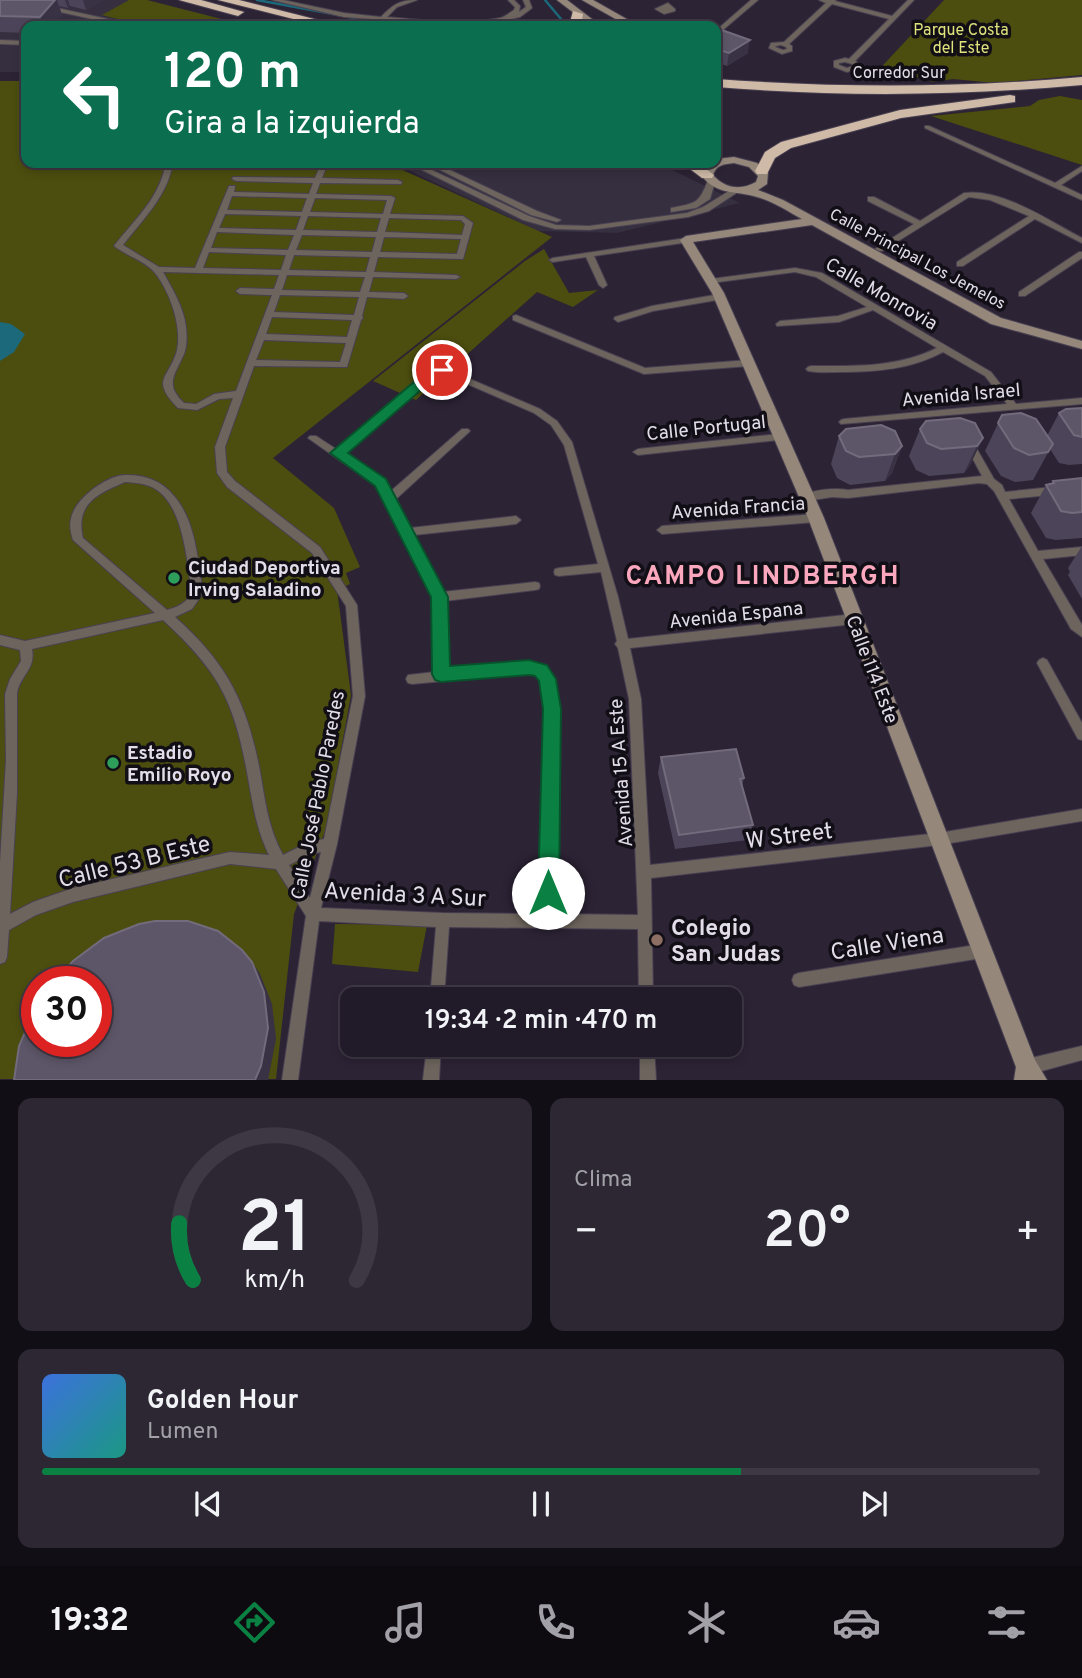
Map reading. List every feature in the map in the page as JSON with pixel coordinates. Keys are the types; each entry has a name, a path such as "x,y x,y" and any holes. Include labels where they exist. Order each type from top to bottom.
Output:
{"highway":[{"path":"186,0 275,21"},
{"path":"224,0 287,20"},
{"path":"262,18 287,20"},
{"name":"Corredor Sur","path":"721,83 778,88 913,90 1079,86"},
{"path":"763,175 765,160 779,148 883,118 1079,86"},
{"name":"Corredor Sur","path":"721,91 782,96 915,97 1079,86"}],"main road":[{"path":"561,0 576,20"},
{"path":"586,0 626,21"},
{"path":"576,20 581,8 599,7"},
{"name":"Calle Principal Los Jemelos","path":"721,157 753,165 771,189 803,207 862,248 881,254 1002,314 1082,336"},
{"path":"721,162 734,160"},
{"name":"Calle Principal Los Jemelos","path":"707,173 725,189 768,196 814,222 838,230 996,321 1082,345"},
{"path":"739,190 756,187 763,175"},
{"path":"686,240 814,222 816,217 803,207"},
{"name":"Calle 114 Este","path":"686,240 720,297 779,437 814,497 816,518 1029,1075"}],"street":[{"path":"275,0 341,14 383,18 505,20 527,12 529,8 526,0"},
{"path":"289,0 383,18 493,19 512,15 517,4 511,0"},
{"path":"383,18 395,6 414,0"},
{"path":"670,6 678,0"},
{"path":"721,26 755,0"},
{"path":"822,0 893,18"},
{"path":"851,61 911,0"},
{"path":"785,44 832,1"},
{"path":"94,21 37,7 106,21"},
{"path":"0,40 21,40"},
{"path":"927,127 1082,198"},
{"path":"168,168 155,201 118,246 157,269 456,277"},
{"path":"198,269 240,168"},
{"path":"157,269 182,326 181,351 167,380 172,396 181,406 197,407 217,396 239,394 322,168"},
{"path":"422,168 526,218 555,227 589,228 694,214 739,190"},
{"path":"440,168 534,213 571,222 692,206 708,197 712,190 707,173"},
{"path":"1055,186 1082,169"},
{"path":"236,179 398,182"},
{"path":"881,254 920,224 967,195 976,193 997,199 1082,241"},
{"path":"230,194 391,198 366,295 344,365 251,363"},
{"path":"871,199 920,224"},
{"path":"207,250 460,257 469,223 463,218 223,212"},
{"path":"960,264 1033,217"},
{"path":"216,230 465,237"},
{"path":"554,260 686,240"},
{"path":"589,254 603,285"},
{"path":"1022,294 1082,254"},
{"name":"Calle Monrovia","path":"711,281 795,270 808,271 988,374 1013,406"},
{"path":"240,291 404,296"},
{"path":"618,319 652,309 720,297"},
{"path":"779,324 839,319 874,307"},
{"path":"269,314 359,318"},
{"path":"516,318 644,371 749,363"},
{"path":"260,337 352,340"},
{"path":"811,369 895,367 925,359 943,348"},
{"name":"Avenida 15 A Este","path":"338,453 432,374 442,370 537,411 554,423 569,444 602,568 613,597 635,699 646,987"},
{"name":"Calle José Pablo Paredes","path":"239,394 220,447 222,473 231,484 316,550 351,605 359,696 330,844 313,914 290,1080"},
{"name":"Avenida Israel","path":"844,422 1082,401"},
{"path":"390,498 465,431"},
{"name":"Calle Portugal","path":"638,452 779,437"},
{"path":"313,438 380,483 390,498 439,597 441,674"},
{"path":"971,446 1036,555 1074,626 1082,632"},
{"path":"0,640 14,641 25,646 180,612 195,600 198,593 175,499 150,481 124,478 103,487 89,497 77,510 73,524 78,540 165,615"},
{"path":"814,497 843,497 848,494 990,481"},
{"path":"1002,496 1082,488"},
{"name":"Avenida Francia","path":"662,530 816,518"},
{"path":"407,532 516,520"},
{"path":"1036,555 1082,551"},
{"path":"559,572 602,568"},
{"path":"439,597 535,586"},
{"name":"Avenida 3 A Sur","path":"165,615 197,642 224,676 245,728 266,833 280,863 313,914 443,920 643,922"},
{"name":"Avenida Espana","path":"621,644 854,619"},
{"path":"0,957 13,726 5,689 26,667 29,654 25,646"},
{"path":"1043,663 1082,735"},
{"path":"412,679 529,667 541,670 548,679 552,709 549,919"},
{"name":"W Street","path":"643,872 939,839 1082,815"},
{"path":"280,863 309,848 330,844"},
{"name":"Calle 53 B Este","path":"2,926 33,909 73,895 230,858 280,863"},
{"path":"438,987 443,920"},
{"name":"Calle Viena","path":"799,980 982,951"},
{"path":"1029,1075 1082,1053"},
{"path":"431,1080 433,1057"},
{"path":"647,1057 648,1080"}],"shaded area":[{"path":"0,0 147,0 230,21 21,21 21,72 0,72"},
{"path":"404,168 668,168 740,203 617,233 538,231"}],"green space":[{"path":"129,0 147,0 225,20 130,21 102,15"},
{"name":"Parque Costa del Este","path":"944,0 1082,0 1082,75 995,83 953,79 932,82 928,77 871,78"},
{"name":"Ciudad Deportiva Irving Saladino","path":"0,81 21,81 21,168 398,168 552,237 273,458 334,508 360,567 346,573 350,584 337,590 351,695 327,826 294,914 276,1079 0,1079"},
{"path":"1060,96 1082,100 1082,165 931,116 1030,106 1039,100"},
{"path":"544,249 569,293 598,290 573,307 537,292 416,400 373,381 525,261"},
{"path":"335,924 427,925 418,972 332,964"}],"water":[{"path":"0,322 11,324 25,334 14,352 0,361"}],"building":[{"path":"0,0 55,0 40,17 0,16"},
{"path":"721,30 750,40 729,53 721,51"},
{"path":"1082,408 1082,437 1074,435 1059,413 1066,409"},
{"path":"1021,413 1036,419 1053,444 1048,452 1029,455 1014,448 998,423 1002,415"},
{"path":"960,418 975,423 983,438 977,446 941,449 927,443 920,429 926,421"},
{"path":"881,425 895,431 902,446 895,454 859,457 846,451 839,436 846,429"},
{"path":"1082,478 1082,512 1061,511 1046,485 1054,483 1053,481"},
{"path":"736,749 744,778 740,779 753,825 679,835 661,757"},
{"path":"188,921 218,931 242,950 252,962 264,992 268,1028 261,1066 255,1080 14,1080 21,1041 21,1057 112,1057 112,966 68,966 104,938 139,924"}],"waterway":[{"path":"257,0 371,21"},
{"path":"545,0 561,21"}],"place":[{"name":"Ciudad Deportiva Irving Saladino","path":"174,578"},
{"name":"Estadio Emilio Royo","path":"113,763"},
{"name":"Colegio San Judas","path":"657,940"}],"district":[{"name":"CAMPO LINDBERGH","path":"763,575"}],"route":[{"path":"442,370 432,374 338,453 380,483 439,597 441,674 529,667 541,670 548,679 552,709 548,893"}]}
